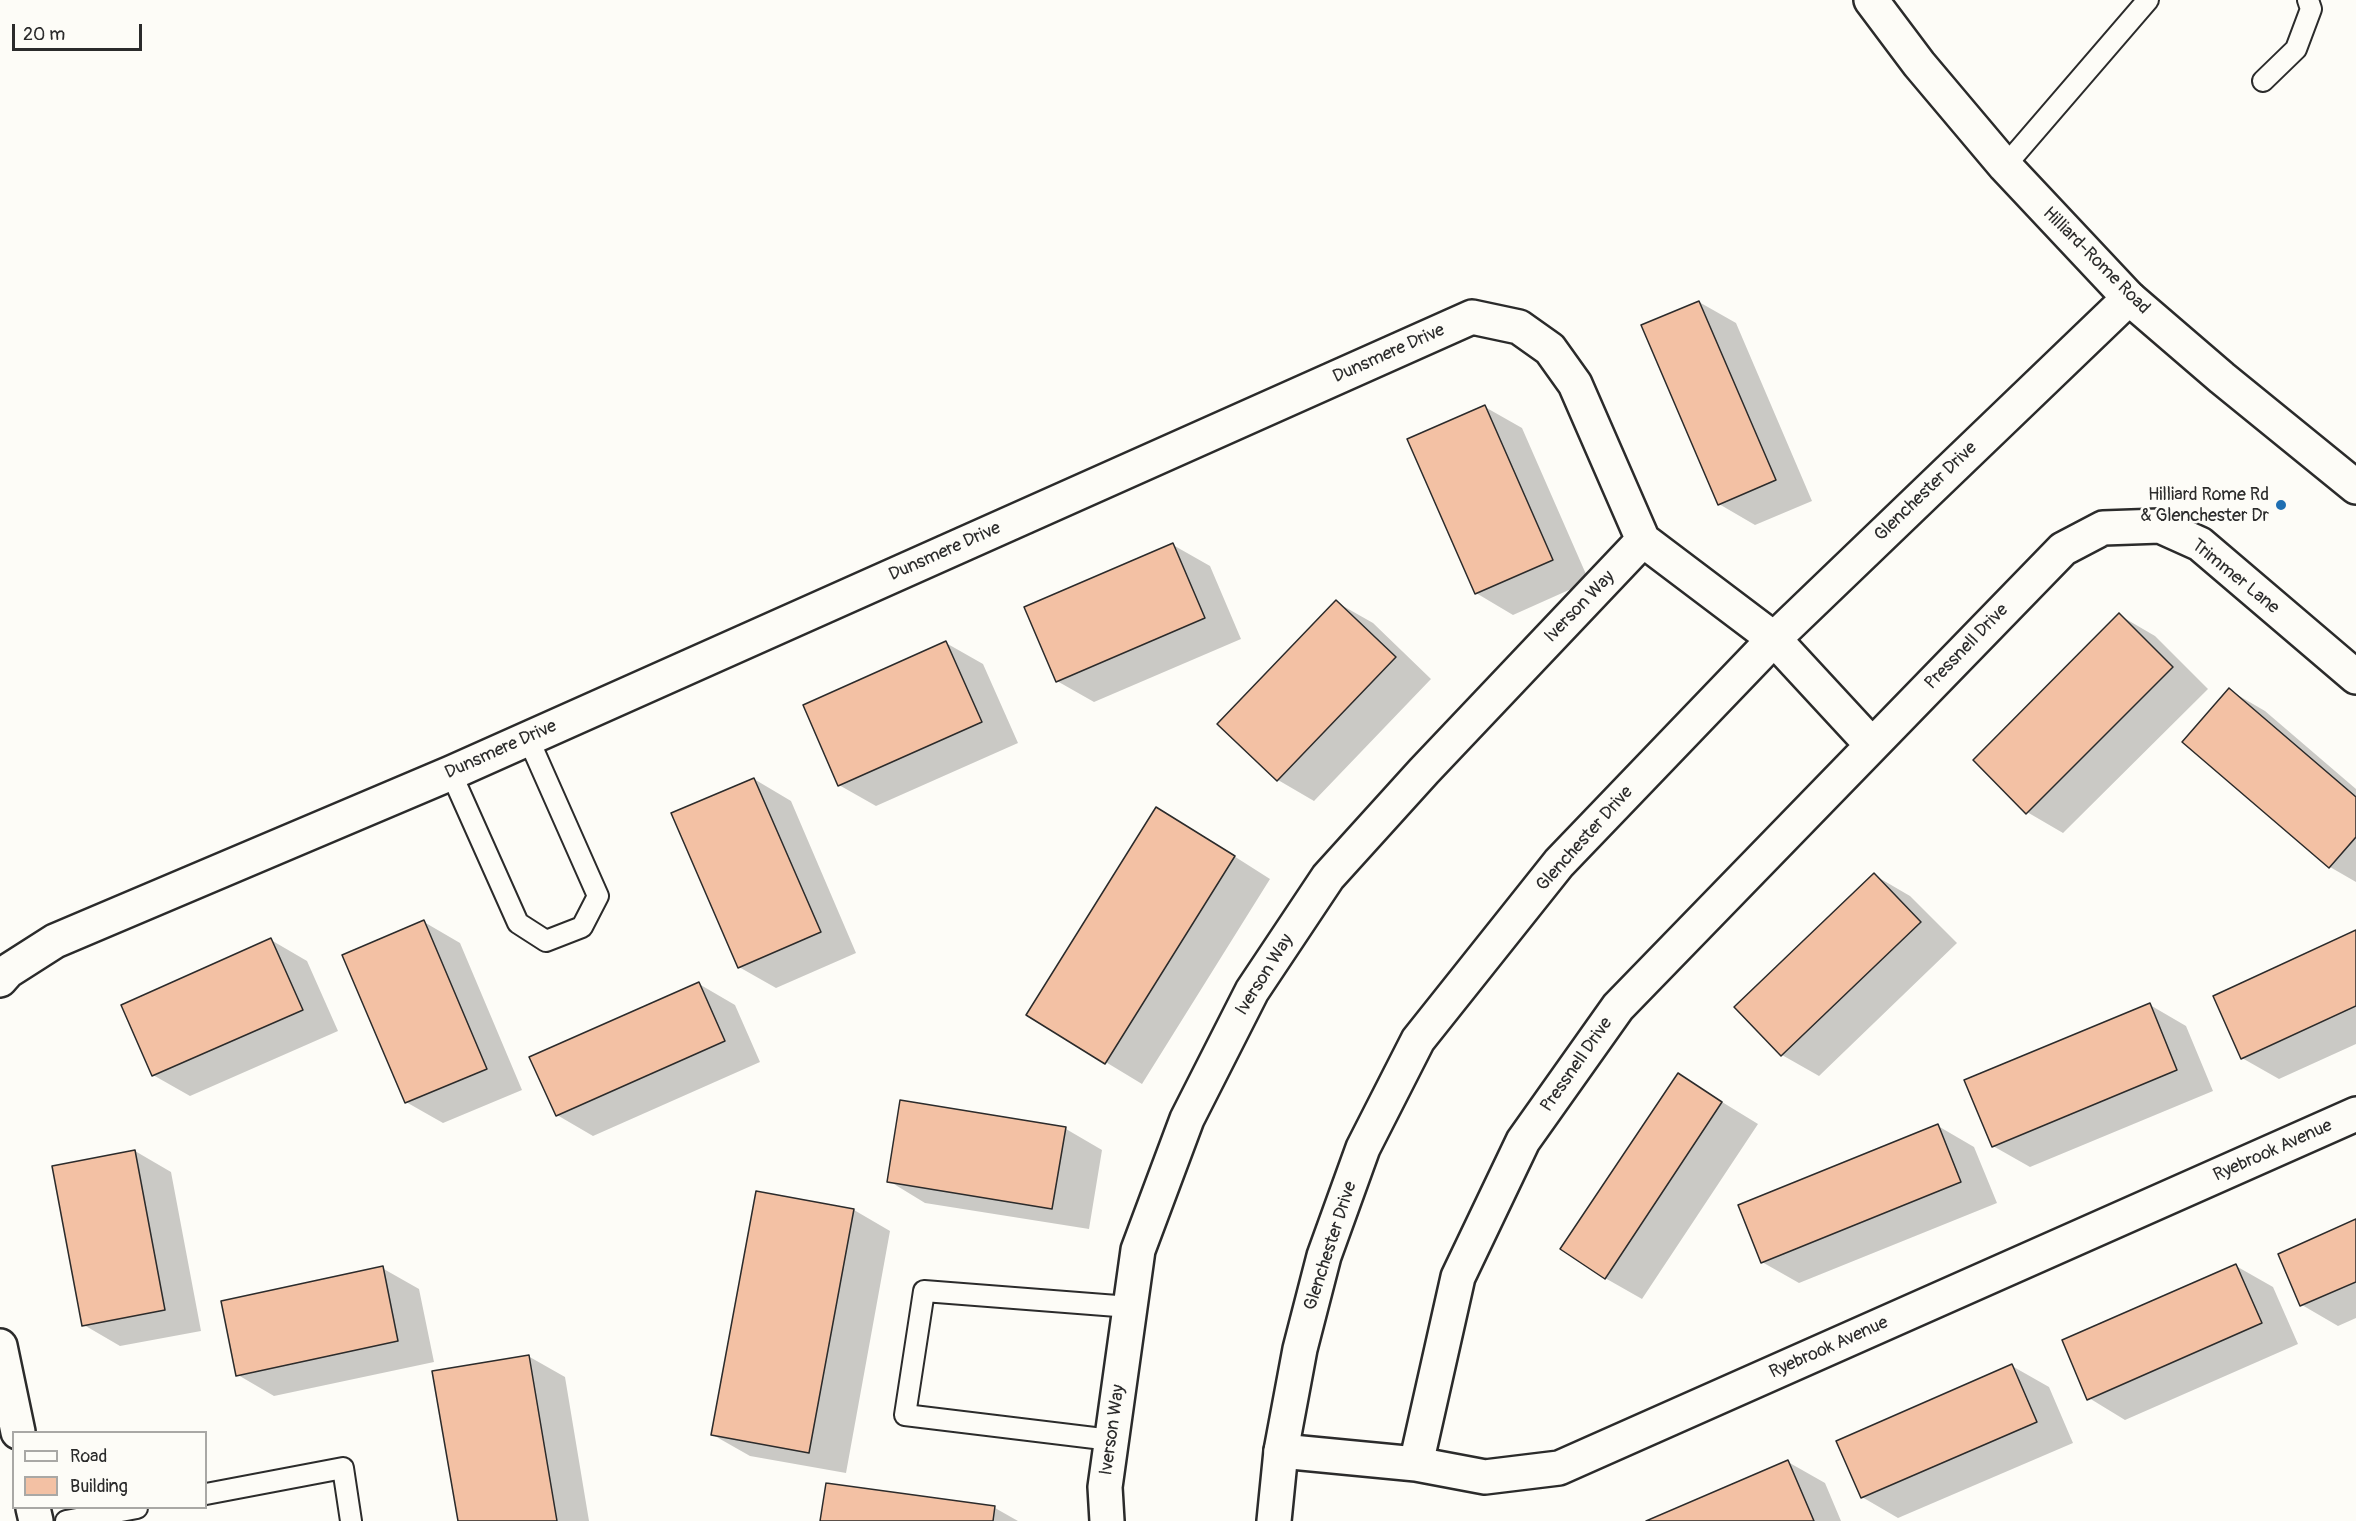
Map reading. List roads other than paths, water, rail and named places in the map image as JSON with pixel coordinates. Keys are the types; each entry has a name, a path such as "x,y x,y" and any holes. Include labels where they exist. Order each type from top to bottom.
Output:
{"street":[{"name":"Hilliard-Rome Road","path":"1871,0 1919,64 2005,166 2129,297 2222,378 2356,487"},
{"name":"Glenchester Drive","path":"1274,1521 1281,1451 1300,1348 1324,1256 1363,1148 1418,1040 1559,862 1774,639 2129,297"},
{"name":"Dunsmere Drive","path":"0,980 8,971 55,941 451,773 1472,317 1519,327 1550,349 1575,384 1643,540 1774,639"},
{"name":"Trimmer Lane","path":"2062,549 2103,528 2160,526 2200,544 2356,677"},
{"name":"Iverson Way","path":"1107,1521 1105,1487 1138,1250 1187,1119 1252,991 1328,877 1424,771 1643,540"},
{"name":"Pressnell Drive","path":"1416,1464 1458,1277 1523,1141 1618,1007 2062,549"},
{"path":"1774,639 1872,745"},
{"name":"Ryebrook Avenue","path":"1281,1451 1416,1464 1485,1477 1559,1468 2356,1114"},
{"path":"0,1346 18,1431"}],"lane":[{"path":"2005,166 2148,0"},
{"path":"2263,81 2296,49 2311,9 2308,0"},
{"path":"451,773 518,923 546,940 582,927 598,896 528,738"},
{"path":"1112,1440 905,1415 924,1292 1130,1307"},
{"path":"207,1494 343,1468 351,1521"},
{"path":"66,1521 132,1509"}],"place":[{"name":"Hilliard Rome Rd & Glenchester Dr","path":"2281,505"}]}
